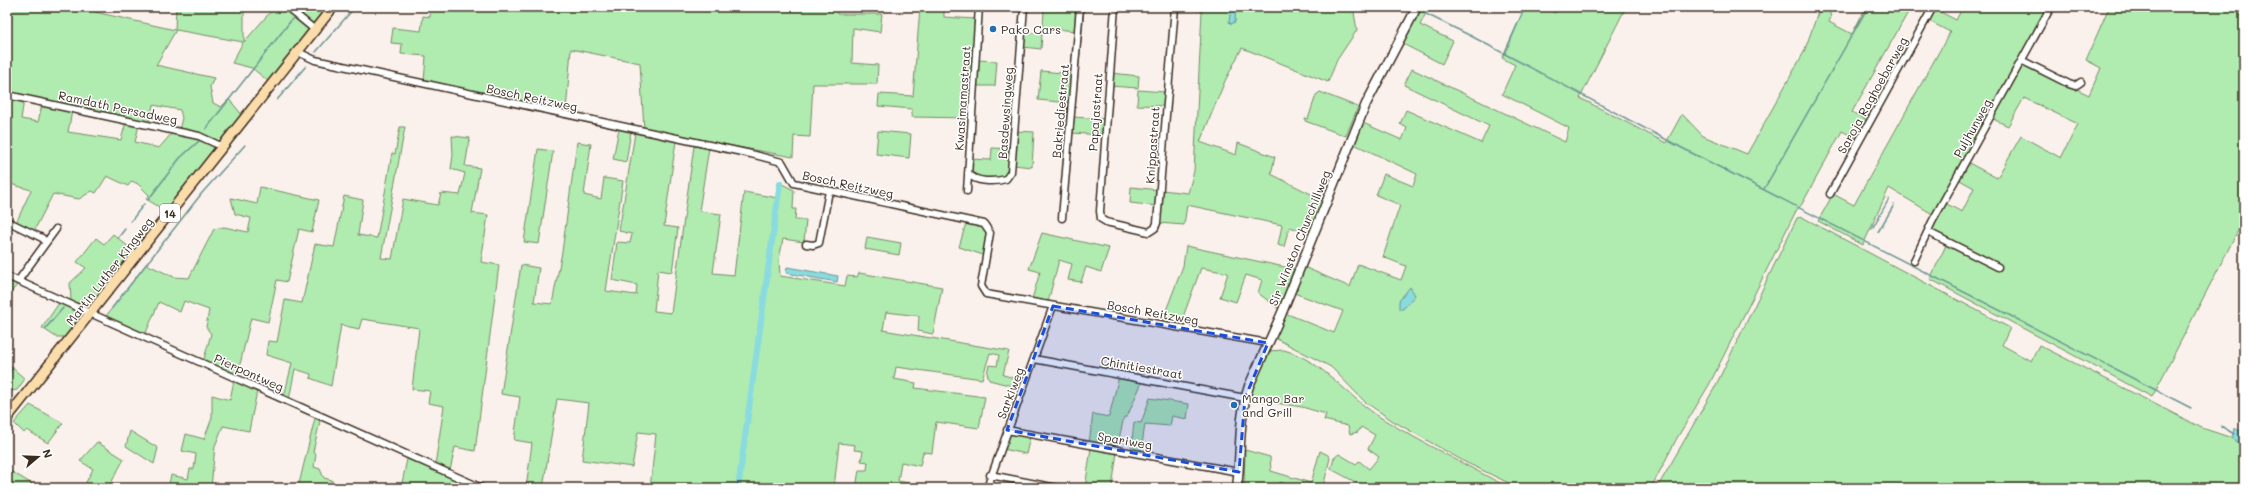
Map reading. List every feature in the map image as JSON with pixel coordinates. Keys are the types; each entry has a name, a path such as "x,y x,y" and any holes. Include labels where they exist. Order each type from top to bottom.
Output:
{"main road":[{"name":"Martin Luther Kingweg","path":"7,418 333,7"}],"street":[{"name":"Kwasimamastraat","path":"967,191 980,7"},
{"name":"Basdewsingweg","path":"968,173 976,179 995,180 1006,179 1011,172 1024,7"},
{"name":"Bakriediestraat","path":"1062,218 1080,7"},
{"name":"Papajastraat","path":"1101,219 1100,211 1114,7"},
{"name":"Knippastraat","path":"1101,219 1106,222 1149,232 1155,228 1157,223 1175,7"},
{"name":"Sir Winston Churchillweg","path":"1238,488 1245,398 1366,104 1417,7"},
{"name":"Saroja Raghoebarweg","path":"1830,194 1933,7"},
{"name":"Puljhunweg","path":"1914,261 1928,232 2023,61 2051,7"},
{"path":"288,8 315,30"},
{"name":"Bosch Reitzweg","path":"298,52 315,60 782,162 787,169 791,181 794,183 984,224 990,233 982,282 982,290 986,294 1268,343"},
{"path":"2023,61 2069,84 2075,86 2081,82"},
{"name":"Ramdath Persadweg","path":"7,95 199,136 223,147"},
{"path":"806,244 814,245 819,242 829,191"},
{"path":"7,222 42,238 46,242"},
{"path":"18,281 56,229"},
{"path":"1928,232 1998,267"},
{"name":"Pierpontweg","path":"7,276 482,488"},
{"name":"Sarkiweg","path":"987,488 990,475 1053,306"},
{"name":"Chinitiestraat","path":"1034,359 1245,398"},
{"name":"Spariweg","path":"1007,430 1239,472"},
{"path":"990,475 1056,488"}],"highlighted area":[{"path":"1053,306 1268,343 1245,398 1239,472 1007,430"}],"green space":[{"path":"7,7 96,7 95,12 175,30 176,7 244,8 244,42 272,10 287,10 312,30 269,82 252,68 232,63 243,42 176,30 156,65 214,78 210,87 213,103 221,107 229,99 243,116 221,144 201,134 179,130 182,118 180,110 153,105 149,123 7,93"},
{"path":"291,7 329,7 314,26"},
{"path":"431,7 527,9 528,7 837,7 837,14 882,14 880,32 853,28 852,63 878,65 877,84 813,84 810,137 794,136 793,157 644,130 640,63 571,49 566,112 424,82 426,56 401,54 402,44 391,43 393,28 421,31 423,16 430,17"},
{"path":"920,7 944,7 944,17 975,19 970,118 912,117 912,109 878,106 879,94 913,96"},
{"path":"1176,7 1353,7 1357,30 1337,60 1328,82 1242,48 1225,81 1200,142 1236,155 1238,143 1275,157 1271,174 1323,200 1310,233 1289,227 1284,247 1278,245 1282,225 1187,205 1184,225 1158,223 1162,190 1188,193 1194,171 1202,11"},
{"path":"1421,7 1429,7 1420,25 1453,41 1442,64 1401,43"},
{"path":"1525,7 1542,7 1555,13 1558,7 1626,7 1580,98 1666,143 1682,114 1703,136 1747,154 1804,52 1820,7 1828,7 1831,17 1829,22 1852,34 1866,7 1911,7 1852,112 1869,121 1859,140 1842,131 1802,204 1796,211 1709,385 1677,438 1651,488 1519,488 1465,462 1393,421 1365,402 1331,367 1275,338 1285,313 1334,333 1343,311 1294,293 1304,267 1350,287 1358,264 1401,280 1406,266 1383,257 1400,205 1376,195 1384,174 1413,186 1417,174 1354,144 1363,123 1402,140 1407,128 1400,124 1406,110 1481,143 1489,126 1404,85 1412,69 1565,142 1569,128 1502,94 1515,65 1502,58"},
{"path":"1963,7 2048,7 1934,215 1889,188 1863,245 1818,221 1833,194 1854,205 1950,32 1929,21 1935,9 1956,20"},
{"path":"2109,7 2133,7 2139,10 2141,7 2244,7 2244,219 2152,397 1930,279 1948,241 1931,231 1945,203 1962,212 1974,188 1958,179 1967,162 1997,178 2021,136 2061,158 2078,124 2024,98 2008,126 1995,120 1994,115 2024,64 2089,95 2101,68 2086,60"},
{"path":"1044,9 1078,11 1077,31 1043,28"},
{"path":"1024,32 1042,34 1041,49 1023,47"},
{"path":"977,60 997,61 995,86 975,86"},
{"path":"1041,71 1073,74 1071,103 1038,100"},
{"path":"1111,73 1139,76 1138,88 1110,86"},
{"path":"1138,90 1165,92 1164,106 1137,105"},
{"path":"1320,92 1358,107 1346,136 1305,121 1305,118 1308,119 1316,95"},
{"path":"7,96 24,100 21,119 38,122 42,105 72,111 68,132 121,140 126,122 139,125 135,142 159,148 172,133 194,137 217,147 166,211 146,199 149,195 138,184 132,181 128,186 107,176 96,193 92,191 79,199 53,194 34,231 16,223 31,190 7,183"},
{"path":"1073,117 1104,119 1103,135 1071,133"},
{"path":"400,127 405,127 381,258 392,259 403,199 438,205 441,193 460,195 465,173 451,169 453,155 452,136 470,138 465,166 480,168 472,213 488,215 481,262 499,265 475,451 455,447 450,471 435,465 444,406 428,403 430,391 412,389 419,328 362,319 359,329 341,325 331,386 310,378 311,374 295,369 289,400 284,397 292,363 266,355 268,341 277,342 285,300 302,303 315,244 334,247 344,196 363,200 358,235 377,238 392,153 395,154"},
{"path":"619,128 631,131 626,162 613,159"},
{"path":"878,131 911,134 909,158 876,154"},
{"path":"1016,131 1034,132 1032,167 1013,165"},
{"path":"635,133 676,141 664,226 678,228 672,272 658,270 654,311 671,313 694,146 709,148 699,211 721,214 713,273 734,275 744,192 778,198 780,183 794,190 793,209 796,209 795,220 806,220 804,242 783,239 779,260 780,276 845,286 847,276 857,277 859,273 942,287 933,334 918,331 919,316 886,312 883,330 1009,351 1003,375 1023,380 1020,388 989,380 987,373 989,365 997,366 999,355 990,353 982,379 896,367 894,379 916,383 915,388 985,397 979,428 936,422 932,453 923,452 920,466 901,462 898,481 936,488 856,488 859,470 867,470 868,462 861,461 863,451 854,450 855,445 839,443 834,488 650,488 656,434 638,432 632,467 582,460 589,403 557,399 543,488 526,488 532,443 514,440 520,397 501,394 521,265 539,268 534,302 552,304 562,252 577,142 591,144 584,195 601,199 604,178 623,181 606,291 636,295 637,285 612,280 617,242 630,243 632,234 619,231"},
{"path":"992,148 1013,149 1010,168 1004,178 981,179 971,174 970,159 991,160"},
{"path":"538,149 553,151 539,244 524,242"},
{"path":"260,187 319,200 312,232 299,229 287,282 277,280 268,322 251,318 237,377 203,362 211,334 206,327 209,310 184,301 180,312 159,302 145,335 108,319 106,316 146,264 174,277 189,278 214,229 224,227 248,232 251,218 235,214 231,198 257,204"},
{"path":"1131,187 1159,190 1157,206 1130,203"},
{"path":"1802,217 2010,328 2002,345 2031,361 2039,345 2202,428 2232,438 2244,446 2244,488 1657,488 1715,387 1797,218"},
{"path":"966,223 983,228 987,234 983,255 959,247"},
{"path":"1042,233 1109,248 1101,272 1086,267 1081,282 1068,280 1072,264 1059,260 1048,302 1032,299 1040,272 1029,269"},
{"path":"113,234 135,252 93,304 88,306 71,301 70,283 86,268 77,262 96,238 104,244"},
{"path":"867,237 901,243 899,255 865,249"},
{"path":"1186,246 1294,269 1279,309 1258,293 1262,280 1246,275 1236,302 1220,297 1228,273 1201,268 1180,325 1162,321 1183,266"},
{"path":"7,279 18,284 7,297"},
{"path":"59,303 78,310 79,314 77,324 67,337 56,337 42,328"},
{"path":"1284,350 1298,355 1324,371 1358,401 1383,419 1509,488 1357,488 1359,484 1331,469 1334,458 1339,454 1356,464 1359,461 1369,469 1379,457 1368,449 1375,435 1361,427 1358,432 1350,434 1348,426 1324,420 1326,414 1302,407 1248,399 1268,351"},
{"path":"7,363 25,379 17,390 11,391 7,399"},
{"path":"1119,376 1142,382 1127,417 1124,417 1117,448 1089,443 1093,414 1109,417"},
{"path":"234,380 257,391 249,431 223,426 215,446 211,488 168,488 171,475 188,479 190,469 194,469 196,454 182,451 186,434 204,439 212,418 212,395 230,400"},
{"path":"1150,398 1189,404 1187,419 1172,416 1170,426 1145,424 1141,452 1131,450 1134,422 1141,423"},
{"path":"30,405 63,423 48,443 27,430 24,433 14,423"},
{"path":"315,418 320,421 313,452 316,454 314,467 320,469 324,478 332,480 331,488 298,488"},
{"path":"130,431 158,448 154,464 126,446"},
{"path":"1010,433 1030,437 1026,454 1003,449"},
{"path":"97,442 124,459 111,483 118,488 83,488 93,469 80,461"},
{"path":"1091,448 1117,452 1112,488 1085,488"},
{"path":"1245,450 1270,457 1271,471 1311,483 1320,451 1328,455 1330,458 1323,488 1293,488 1293,486 1280,482 1278,488 1244,488"},
{"path":"407,459 477,488 401,488"},
{"path":"7,469 39,488 7,488"}],"water":[{"path":"1231,7 1236,7 1235,22 1231,24 1229,22"},
{"path":"787,267 838,276 837,282 786,273"},
{"path":"1410,287 1415,295 1403,309 1399,309 1399,301"},
{"path":"2234,428 2244,433 2244,446 2232,438"}],"waterway":[{"path":"316,52 355,7"},
{"path":"1069,167 1084,7"},
{"path":"1505,53 1525,7"},
{"path":"1764,189 1868,7"},
{"path":"1424,13 1471,36 1682,148 2191,408"},
{"path":"206,129 293,18"},
{"path":"277,100 306,66"},
{"path":"148,200 180,158 199,141"},
{"path":"112,308 202,193 245,145"},
{"path":"738,488 780,183"},
{"path":"1872,229 1889,199"},
{"path":"131,221 144,204"},
{"path":"1878,232 1894,205"},
{"path":"118,238 125,229"},
{"path":"45,329 63,308"},
{"path":"7,375 13,368"},
{"path":"2221,426 2234,434"}],"place":[{"name":"Pako Cars","path":"993,29"},
{"name":"Mango Bar and Grill","path":"1234,405"}]}
